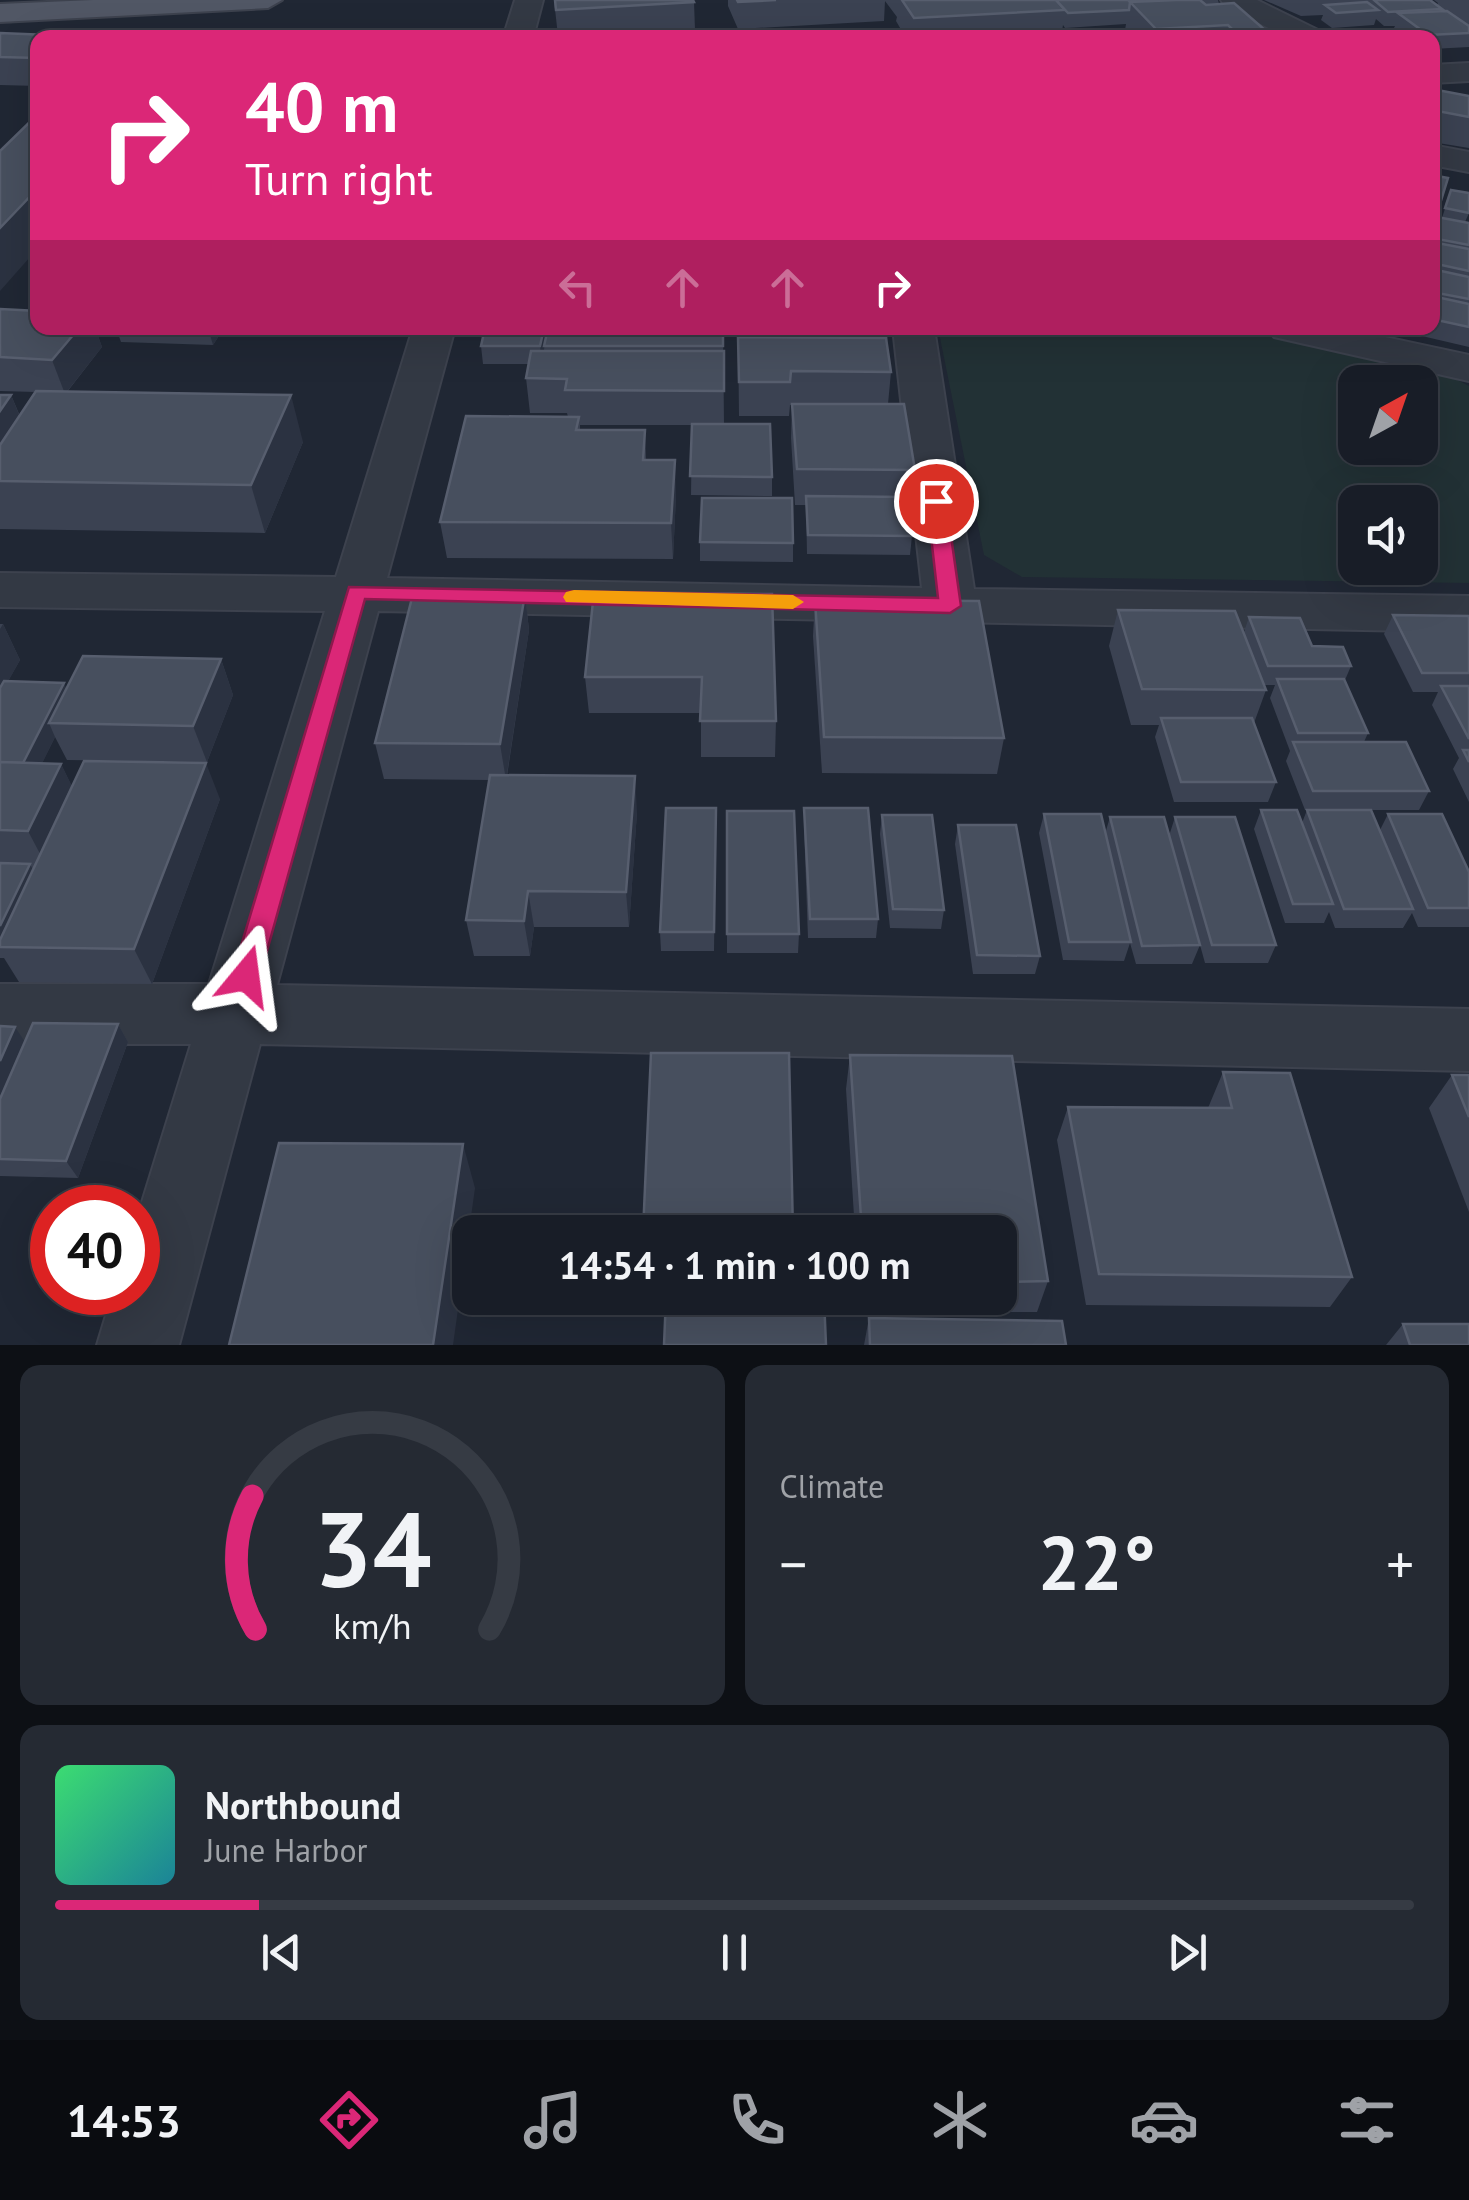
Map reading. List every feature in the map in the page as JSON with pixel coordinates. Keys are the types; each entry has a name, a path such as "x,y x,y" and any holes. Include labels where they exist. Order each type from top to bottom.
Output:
{"main road":[{"path":"0,13 268,0"}],"street":[{"path":"520,30 529,0"},
{"path":"1234,0 1296,30"},
{"path":"1440,89 1469,72"},
{"path":"1440,157 1469,162"},
{"path":"138,1345 432,335"},
{"path":"915,335 950,606"},
{"path":"1320,335 1469,368"},
{"path":"0,590 356,592 1469,614"},
{"path":"0,1014 235,1014 1469,1040"}],"shaded area":[{"path":"939,335 1276,335 1415,365 1338,365 1338,465 1438,465 1438,370 1469,386 1469,583 1438,583 1438,485 1338,485 1338,581 1022,577 984,555"}],"building":[{"path":"555,0 693,0 694,2 556,10"},
{"path":"902,0 1056,0 1065,10 914,18"},
{"path":"1056,0 1157,1 1130,2 1129,10 1068,13"},
{"path":"1374,0 1430,0 1442,9 1388,12"},
{"path":"1130,2 1234,3 1265,30 1233,30 1228,25 1156,29"},
{"path":"1367,2 1378,10 1336,13 1325,5"},
{"path":"1447,11 1469,26 1469,33 1440,34 1440,30 1421,30 1398,13"},
{"path":"0,33 30,34 30,58 0,57"},
{"path":"1440,91 1469,96 1469,117 1440,112"},
{"path":"30,122 30,196 0,228 0,151"},
{"path":"1440,176 1448,178 1440,204"},
{"path":"1451,190 1469,193 1469,213 1445,208"},
{"path":"1440,218 1469,223 1469,245 1440,240"},
{"path":"1440,244 1469,249 1469,271 1440,265"},
{"path":"1440,271 1469,277 1469,299 1440,294"},
{"path":"1440,298 1469,304 1469,327 1440,321"},
{"path":"0,309 30,311 30,335 73,335 52,360 0,357"},
{"path":"483,335 542,335 540,346 481,346"},
{"path":"546,335 723,335 723,346 544,346"},
{"path":"738,337 886,338 891,372 791,371 790,382 739,382"},
{"path":"531,351 724,351 724,391 565,390 567,379 526,378"},
{"path":"36,391 291,395 251,485 0,481 0,445"},
{"path":"0,395 11,395 0,411"},
{"path":"792,404 904,404 915,470 797,469"},
{"path":"466,416 579,417 576,430 645,430 643,460 675,460 671,523 440,522"},
{"path":"692,424 770,424 772,477 690,476"},
{"path":"806,496 906,497 912,536 808,535"},
{"path":"702,498 792,498 793,543 700,542"},
{"path":"594,592 772,594 776,721 700,721 702,677 585,677"},
{"path":"413,594 525,594 500,744 375,743"},
{"path":"815,600 979,601 1004,738 824,737"},
{"path":"1118,610 1235,611 1266,690 1142,689"},
{"path":"1393,615 1469,616 1469,673 1422,673"},
{"path":"1249,617 1300,618 1312,646 1343,647 1351,666 1268,666"},
{"path":"83,656 221,659 193,726 49,723"},
{"path":"1277,679 1344,679 1368,733 1298,733"},
{"path":"4,681 64,683 23,763 0,762 0,688"},
{"path":"1441,686 1469,686 1469,739"},
{"path":"1161,718 1252,718 1276,782 1181,782"},
{"path":"1293,742 1406,742 1429,791 1313,791"},
{"path":"84,761 206,763 134,949 0,947 0,940"},
{"path":"0,762 61,764 28,831 0,830"},
{"path":"490,775 635,776 626,892 528,891 524,921 466,920"},
{"path":"666,808 716,808 714,932 660,932"},
{"path":"804,808 868,808 878,919 810,919"},
{"path":"1261,810 1297,810 1333,904 1293,904"},
{"path":"1307,810 1371,810 1413,909 1344,909"},
{"path":"727,811 794,811 799,934 727,934"},
{"path":"1044,814 1101,814 1131,942 1069,942"},
{"path":"1388,814 1442,814 1469,872 1469,908 1428,908"},
{"path":"882,815 932,815 944,910 893,909"},
{"path":"1110,817 1164,817 1200,945 1142,946"},
{"path":"1175,817 1235,817 1276,945 1212,945"},
{"path":"958,825 1016,825 1040,956 977,955"},
{"path":"0,863 30,864 0,926"},
{"path":"33,1023 118,1024 66,1161 0,1159 0,1099"},
{"path":"0,1026 15,1027 0,1061"},
{"path":"651,1053 789,1053 793,1215 644,1215"},
{"path":"850,1055 1012,1056 1048,1281 1017,1282 1017,1215 861,1215"},
{"path":"1223,1072 1290,1073 1352,1277 1099,1274 1068,1107 1232,1108"},
{"path":"1452,1075 1469,1075 1469,1117"},
{"path":"279,1143 463,1144 433,1345 229,1345"},
{"path":"665,1315 825,1315 826,1345 664,1345"},
{"path":"869,1318 1062,1321 1066,1345 870,1345"},
{"path":"1403,1324 1469,1324 1469,1345 1410,1345"}],"slow traffic":[{"path":"574,597 793,602"}],"route":[{"path":"246,976 356,592 950,606 936,501"}]}
